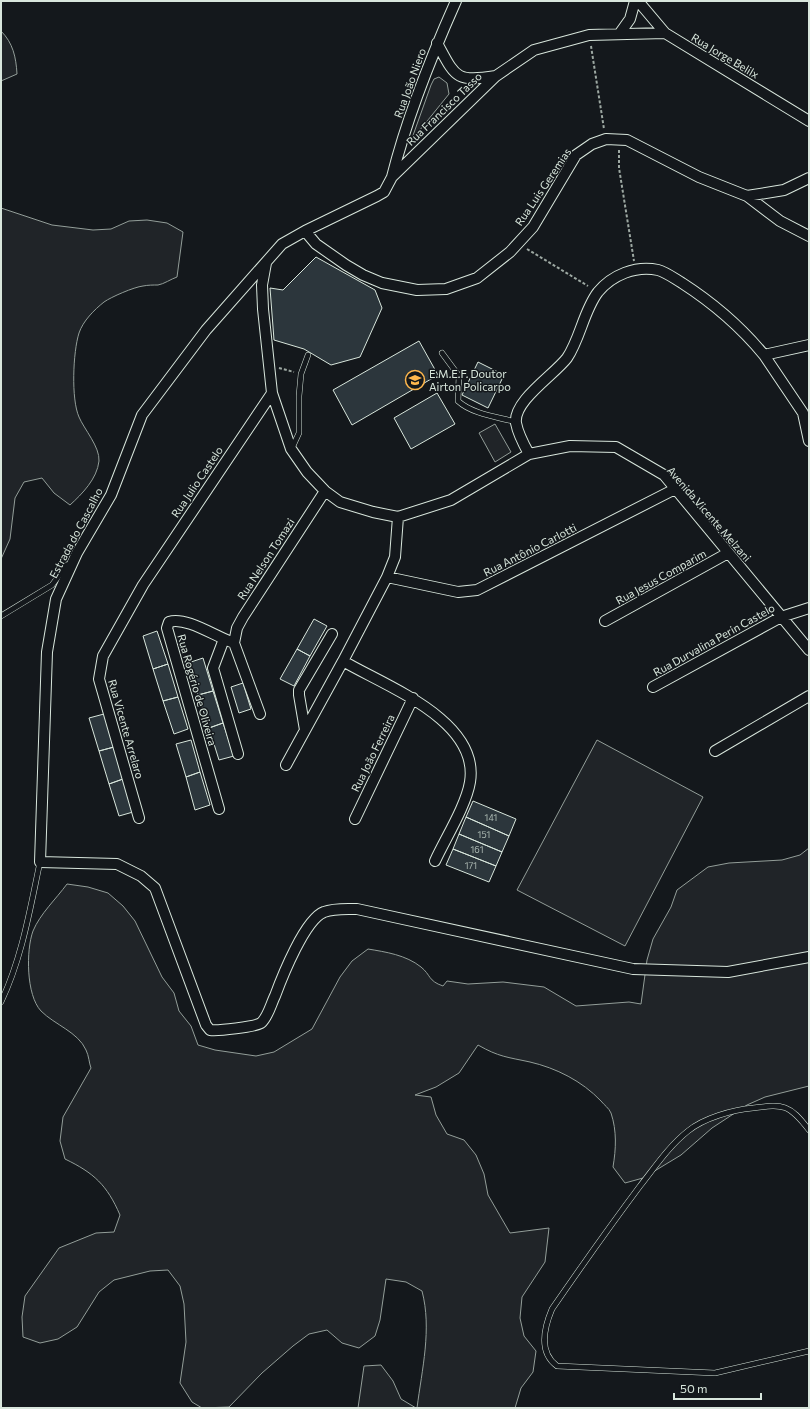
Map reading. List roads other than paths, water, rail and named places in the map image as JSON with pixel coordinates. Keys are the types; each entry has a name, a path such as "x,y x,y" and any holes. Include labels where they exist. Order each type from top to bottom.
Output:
{"street":[{"name":"Rua João Niero","path":"392,177 401,142 437,43 456,1"},
{"path":"620,33 630,19 635,1"},
{"name":"Rua Jorge Belilx","path":"638,1 665,33 809,121"},
{"name":"Rua Francisco Tasso","path":"267,262 282,244 384,192 392,177 496,76 534,50 589,35 665,33"},
{"path":"437,43 451,68 460,76 471,80 496,76"},
{"name":"Rua Luis Geremias","path":"305,231 316,244 363,275 382,283 417,290 446,289 477,278 518,244 533,227 576,155 592,144 606,140 627,140 698,178 747,196 780,221 809,236"},
{"path":"747,196 784,190 809,178"},
{"name":"Avenida Vicente Melzani","path":"267,262 262,285 268,365 272,392 291,448 307,472 325,492 340,502 373,512 398,517 451,500 529,454 570,446 616,447 664,475 809,650"},
{"name":"Estrada do Cascalho","path":"40,862 47,652 56,599 77,553 110,495 142,415 206,330 267,262"},
{"path":"529,454 521,440 516,422 519,410 526,397 545,382 567,357 598,292 617,276 636,270 659,270 701,296 746,334 764,355 803,413 809,440"},
{"path":"764,355 809,345"},
{"name":"Rua Julio Castelo","path":"143,585 272,392"},
{"name":"Rua Antônio Carlotti","path":"387,577 458,592 477,590 675,489"},
{"name":"Rua Nelson Tomazi","path":"234,643 237,628 243,617 325,492"},
{"path":"286,765 387,577 395,557 398,517"},
{"name":"Rua Jesus Comparim","path":"605,621 728,553"},
{"name":"Rua Vicente Arrelaro","path":"139,818 99,679 103,656 143,585"},
{"name":"Rua Durvalina Perin Castelo","path":"653,687 781,616 809,608"},
{"name":"Rua Rogério de Oliveira","path":"219,809 167,628 169,622 175,619 186,621 234,643"},
{"path":"305,730 299,690 332,634"},
{"path":"224,639 213,668 238,754"},
{"path":"234,643 260,714"},
{"path":"343,661 413,698 452,729 466,752 470,781 467,794 435,861"},
{"path":"715,751 809,696"},
{"name":"Rua João Ferreira","path":"355,819 413,698"},
{"path":"40,862 116,864 141,876 155,888 206,1025 210,1030 218,1031 239,1027 250,1028 261,1023 268,1013 290,958 315,919 322,912 345,908 357,909 633,969 728,972 809,957"}],"lane":[{"path":"442,353 459,376 458,401 462,405 485,414 516,422"},
{"path":"291,448 299,433 299,396 301,374 308,355"},
{"path":"1,616 52,585 77,553"},
{"name":"Estrada do Cascalho","path":"1,1002 12,980 40,862"},
{"path":"809,1130 790,1109 776,1105 739,1110 702,1122 688,1130 671,1146 607,1229 552,1309 546,1322 543,1342 551,1362 557,1366 715,1373 809,1351"}],"place":[{"name":"E.M.E.F. Doutor Airton Policarpo","path":"415,380"}]}
